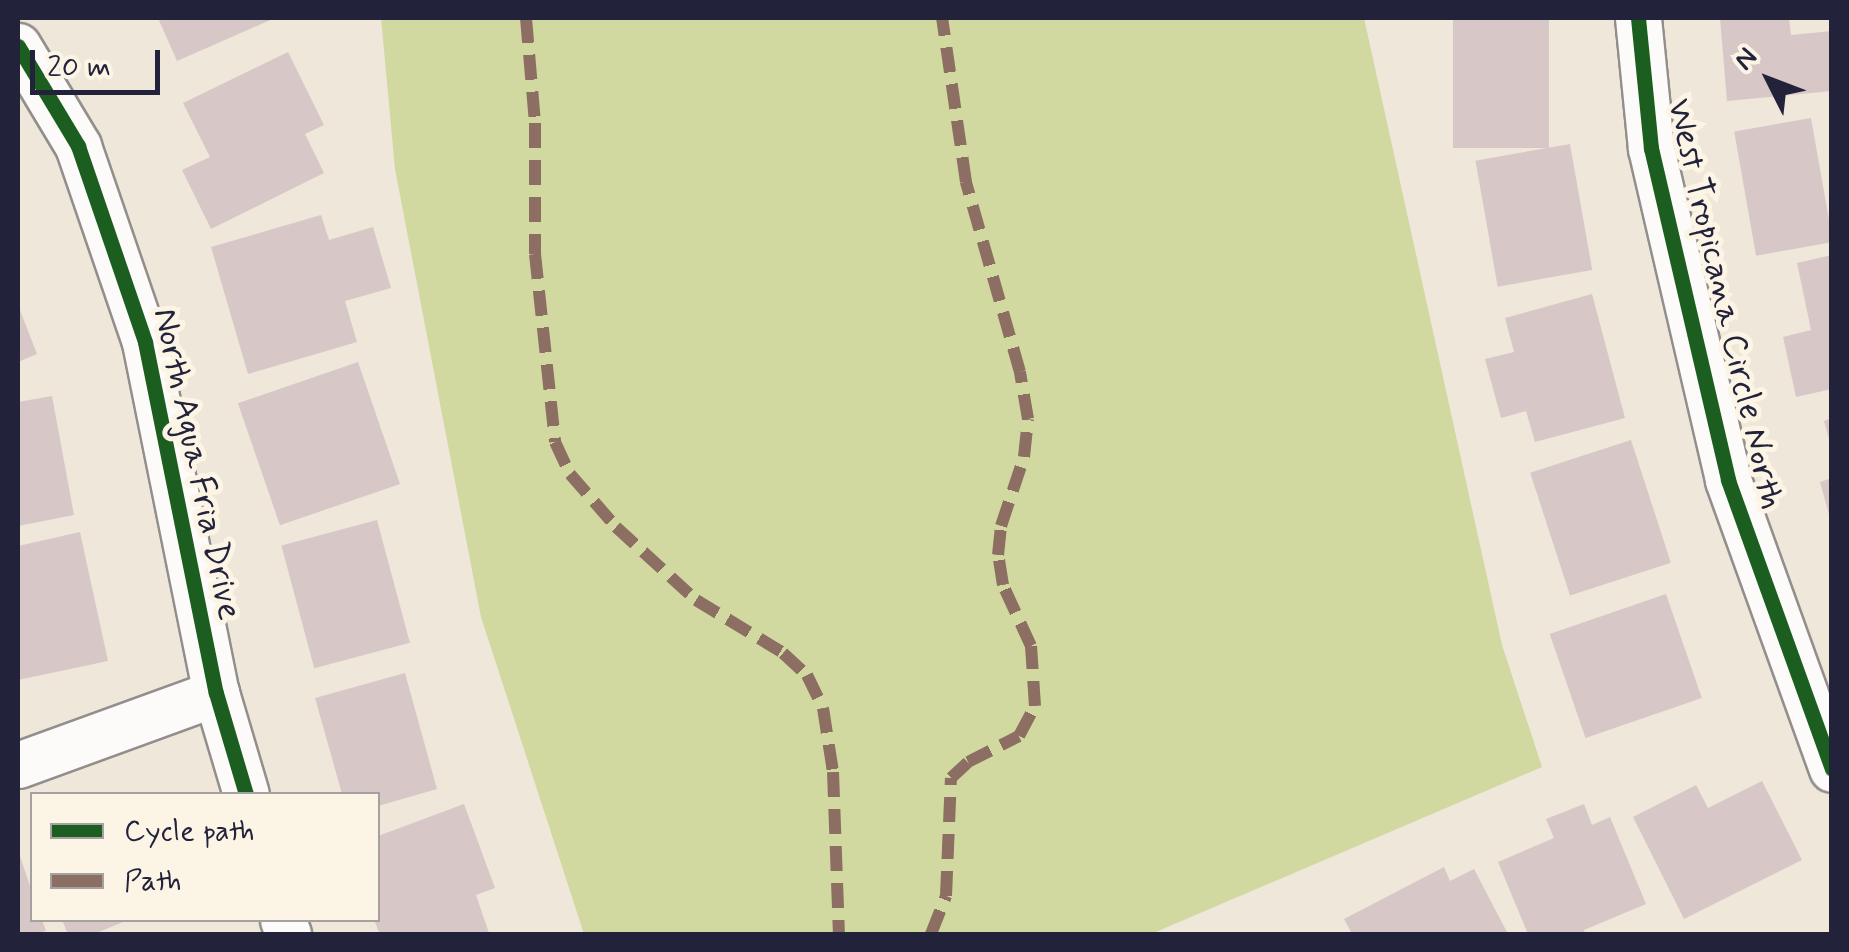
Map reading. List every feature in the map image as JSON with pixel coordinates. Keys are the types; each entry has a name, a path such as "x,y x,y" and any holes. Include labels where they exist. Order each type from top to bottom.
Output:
{"street":[{"name":"West Tropicana Circle North","path":"1638,18 1651,148 1728,480 1832,769"},
{"name":"North Agua Fria Drive","path":"18,46 78,146 146,342 216,692 245,792"},
{"path":"18,765 216,692"}],"green space":[{"path":"381,18 1364,18 1502,645 1542,767 1151,934 584,934 481,617 395,169"}],"building":[{"path":"158,18 275,18 177,61"},
{"path":"1453,18 1549,18 1549,148 1453,148"},
{"path":"1720,18 1789,18 1791,35 1832,31 1832,91 1727,101"},
{"path":"288,52 324,125 305,134 324,173 211,229 182,170 210,157 183,103"},
{"path":"1811,118 1832,242 1756,256 1734,132"},
{"path":"1570,144 1592,270 1498,287 1475,161"},
{"path":"321,215 329,240 373,227 391,288 345,301 357,342 248,374 211,247"},
{"path":"1832,255 1832,389 1796,397 1783,337 1811,330 1797,263"},
{"path":"1592,294 1625,418 1535,442 1526,411 1501,418 1485,359 1514,352 1505,318"},
{"path":"18,305 37,354 18,362"},
{"path":"358,362 400,484 280,525 238,403"},
{"path":"52,396 74,515 18,526 18,402"},
{"path":"1832,418 1832,442 1830,442 1824,421"},
{"path":"1631,440 1671,563 1570,595 1530,473"},
{"path":"1832,478 1832,518 1830,518 1820,482"},
{"path":"377,520 410,643 314,668 281,546"},
{"path":"80,532 108,661 18,680 18,546"},
{"path":"1666,594 1702,698 1586,738 1550,634"},
{"path":"405,673 437,789 380,805 380,792 341,792 315,698"},
{"path":"1762,781 1802,860 1684,919 1633,817 1696,785 1708,808"},
{"path":"464,804 495,888 476,895 489,933 380,934 375,922 380,922 380,835"},
{"path":"1584,804 1592,825 1610,817 1646,904 1584,930 1585,934 1528,934 1498,862 1554,838 1546,819"},
{"path":"18,850 30,886 30,922 43,922 46,931 18,934"},
{"path":"1444,867 1450,881 1474,869 1508,934 1352,934 1344,919"},
{"path":"63,922 123,922 94,934 68,934"}],"marked path":[{"path":"526,18 535,123 535,254 555,442 570,474 616,527 696,600 783,653 807,675 823,708 833,772 839,934"},
{"path":"931,934 946,896 951,778 968,762 1019,736 1035,706 1031,646 1003,585 998,555 1001,526 1024,457 1028,419 1020,372 966,182 942,18"}],"cycle path":[{"path":"1638,18 1651,148 1728,480 1832,769"},
{"path":"18,46 78,146 145,342 216,693 245,792"}]}
